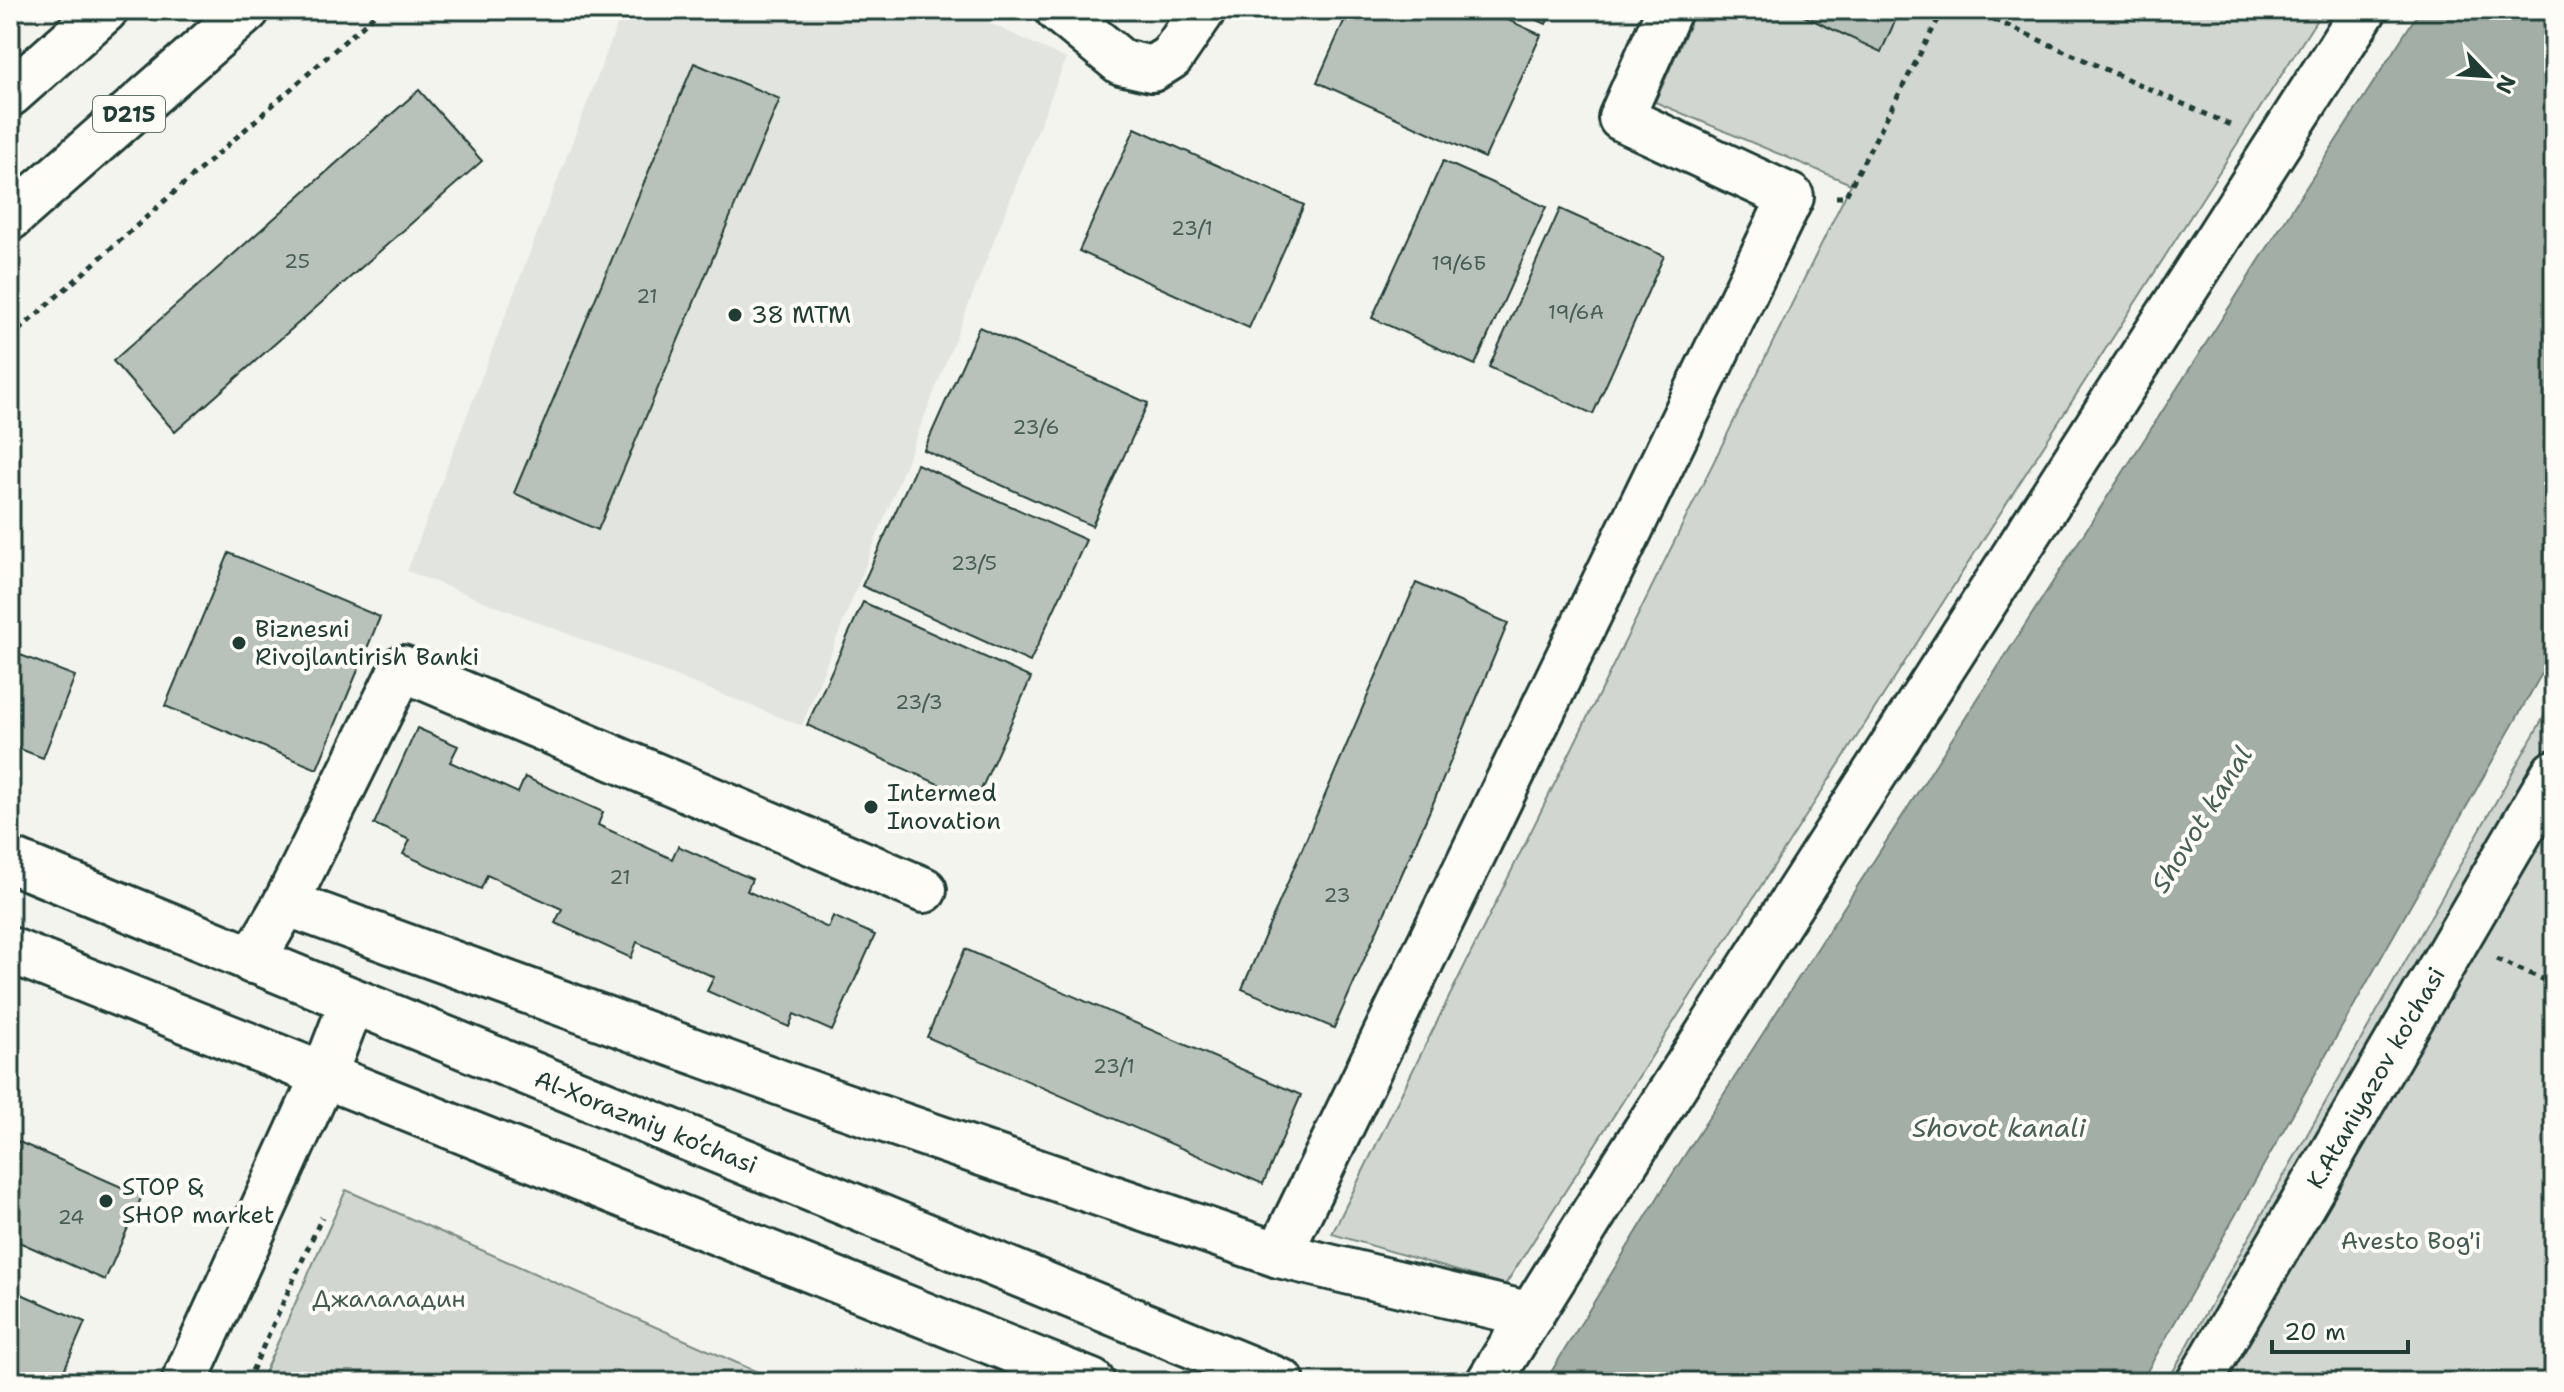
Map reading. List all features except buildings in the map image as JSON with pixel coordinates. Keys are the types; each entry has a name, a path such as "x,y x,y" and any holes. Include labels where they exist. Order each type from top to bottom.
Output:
{"main road":[{"path":"10,94 105,10"},
{"name":"D215","path":"10,218 247,10"},
{"path":"1058,10 1121,62 1152,69 1171,57 1203,10"},
{"path":"1279,1255 1791,197 1621,118 1669,10"},
{"path":"1489,1382 2364,10"},
{"path":"252,961 286,903 402,668 924,890"},
{"name":"K.Ataniyazov ko'chasi","path":"2199,1382 2554,773"},
{"name":"Al-Xorazmiy ko’chasi","path":"10,860 1282,1382"},
{"path":"286,903 839,1104 1279,1255 1531,1315"},
{"path":"10,950 1092,1382"},
{"path":"184,1382 323,1077 352,1002"}],"path":[{"path":"10,338 380,10"},
{"path":"1791,197 1845,197 1943,10"},
{"path":"1972,10 2276,145"},
{"path":"2456,941 2554,984"},
{"path":"247,1382 322,1217"}],"shaded area":[{"name":"38 MTM","path":"623,10 963,10 1066,59 802,726 407,571"}],"green space":[{"path":"1696,10 2323,10 1505,1285 1332,1234 1851,184 1655,102"},
{"name":"Avesto Bog'i","path":"2554,699 2554,1382 2167,1382"},
{"name":"Джалаладин","path":"346,1190 780,1382 260,1382"}],"water":[{"name":"Shovot kanali","path":"2420,10 2554,10 2554,652 2141,1382 1545,1382 1663,1189"}],"place":[{"name":"38 MTM","path":"735,315"},
{"name":"Biznesni Rivojlantirish Banki","path":"239,643"},
{"name":"Intermed Inovation","path":"871,807"},
{"name":"STOP & SHOP market","path":"106,1201"}],"water label":[{"name":"Shovot kanal","path":"2201,819"}]}
